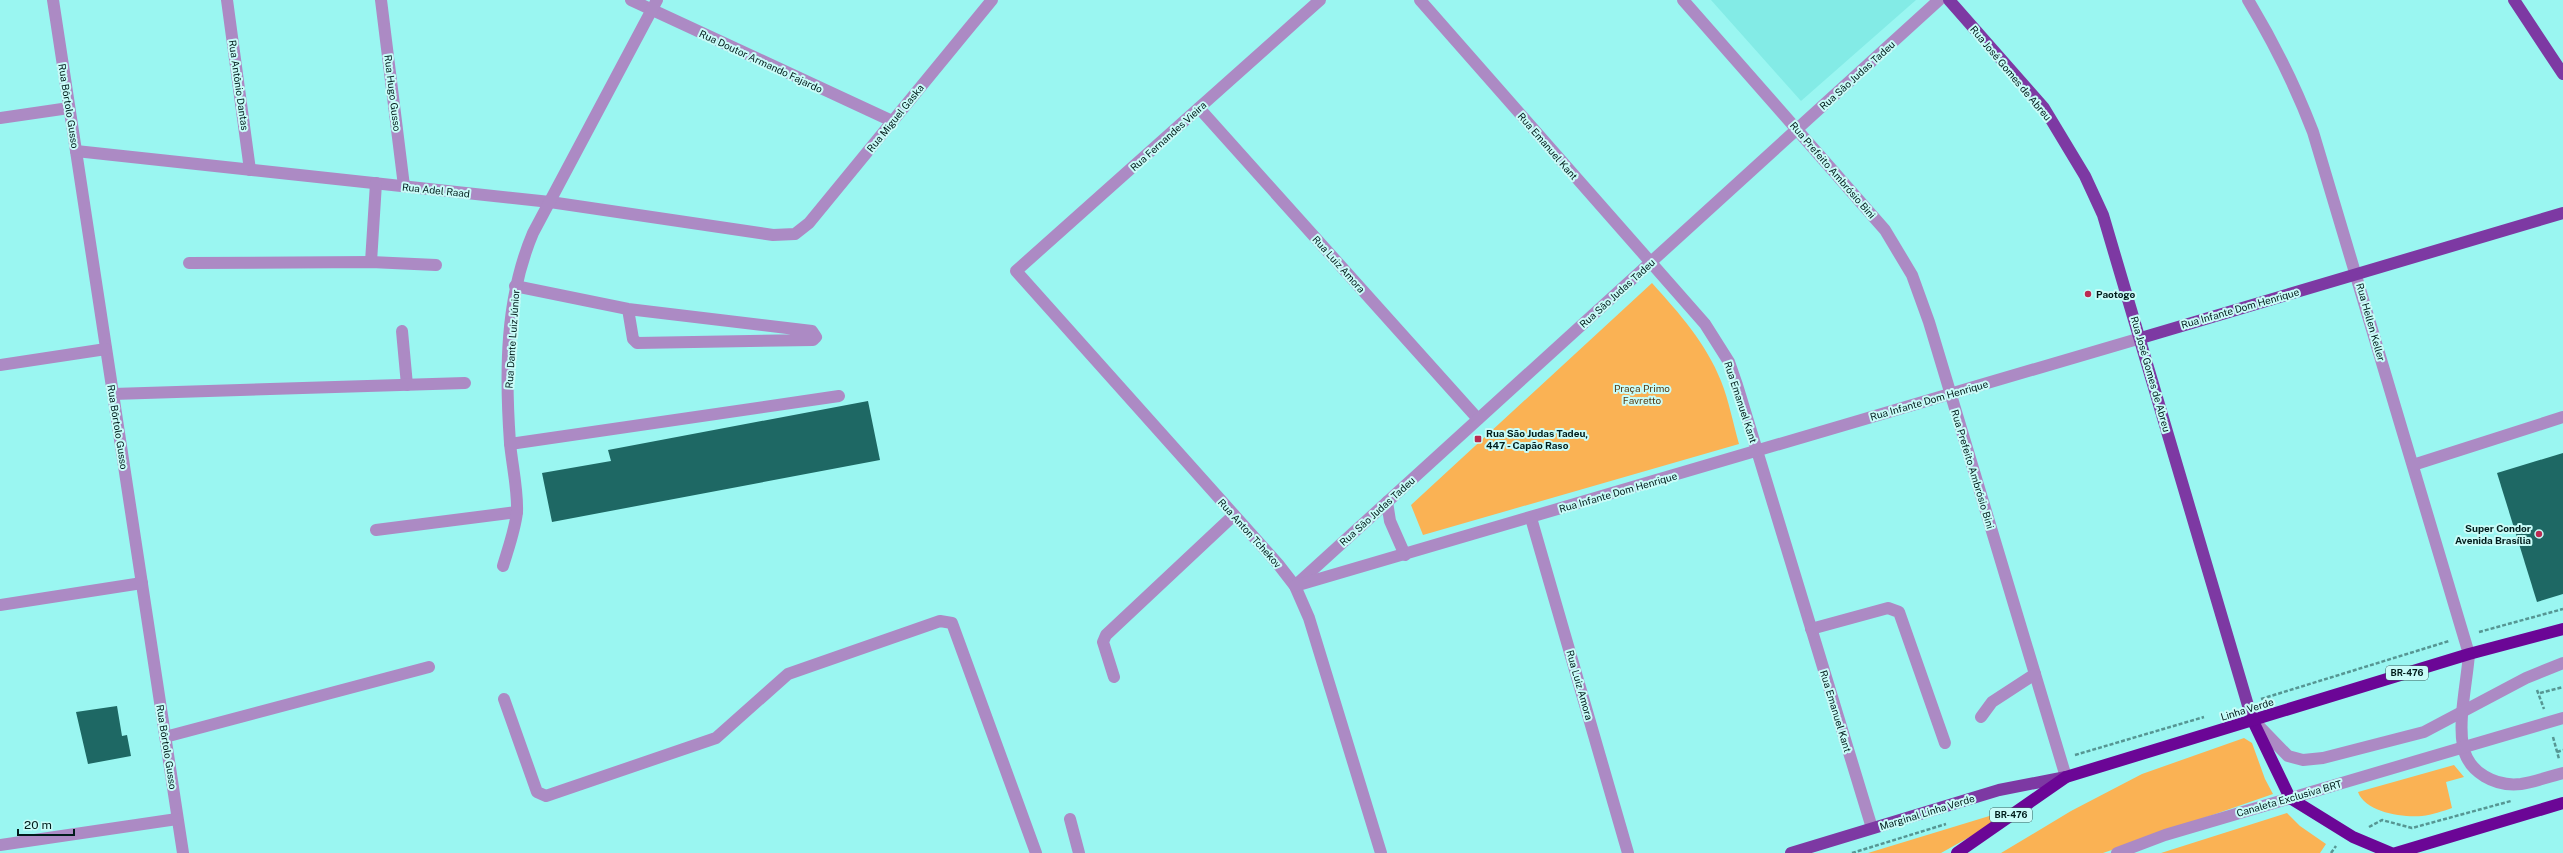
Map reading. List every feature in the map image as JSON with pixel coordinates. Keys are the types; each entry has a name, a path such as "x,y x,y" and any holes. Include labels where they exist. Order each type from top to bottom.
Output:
{"highway":[{"name":"Linha Verde","path":"1957,853 2066,777 2469,654 2563,629"},
{"path":"2252,719 2290,798 2353,837 2391,853"},
{"path":"2396,853 2563,803"}],"main road":[{"name":"Rua José Gomes de Abreu","path":"1949,0 2039,103 2064,138 2085,176 2103,215 2141,338 2252,719"},
{"path":"2514,0 2563,74"},
{"name":"Rua Infante Dom Henrique","path":"2141,338 2563,213"},
{"name":"Marginal Linha Verde","path":"1791,853 1999,790 2066,777"}],"street":[{"name":"Rua Bôrtolo Gusso","path":"53,0 183,853"},
{"name":"Rua Antônio Dantas","path":"227,0 250,170"},
{"name":"Rua Hugo Gusso","path":"381,0 404,186"},
{"name":"Rua Doutor Armando Fajardo","path":"631,0 655,5 892,121"},
{"name":"Rua Miguel Gaska","path":"795,234 809,223 992,0"},
{"name":"Rua Fernandes Vieira","path":"1016,271 1320,0"},
{"name":"Rua Emanuel Kant","path":"1420,0 1650,262 1718,342 1729,362 1872,828"},
{"name":"Rua Prefeito Ambrósio Bini","path":"1683,0 1868,209 1900,252 1921,299 2066,777"},
{"name":"Rua São Judas Tadeu","path":"1295,586 1939,0"},
{"name":"Rua Hellen Keller","path":"2248,0 2274,44 2297,90 2322,158 2469,654"},
{"name":"Rua Dante Luiz Júnior","path":"503,566 517,512 510,444 508,363 515,286 522,258 550,202 655,5"},
{"path":"0,118 69,108"},
{"name":"Rua Luiz Amora","path":"1199,108 1478,419"},
{"name":"Rua Adel Raad","path":"76,151 550,202 773,235 795,234"},
{"path":"371,262 376,183"},
{"path":"188,263 371,262 436,265"},
{"name":"Rua Anton Tchekov","path":"1016,271 1234,515 1295,586 1309,618 1381,853"},
{"path":"515,286 628,309 812,331 816,337 813,340 637,343 633,339 628,309"},
{"path":"402,331 407,384"},
{"name":"Rua Infante Dom Henrique","path":"1295,586 2141,338"},
{"path":"0,365 106,349"},
{"path":"113,394 465,383"},
{"path":"510,444 838,396"},
{"path":"2413,465 2563,417"},
{"path":"1387,502 1390,521 1405,555"},
{"path":"376,530 517,512"},
{"path":"1114,677 1103,642 1106,635 1234,515"},
{"name":"Rua Luiz Amora","path":"1531,518 1628,853"},
{"path":"0,605 142,583"},
{"path":"1811,629 1888,608 1899,612 1945,743"},
{"path":"504,699 537,792 546,796 716,738 788,674 940,621 952,623 1036,853"},
{"path":"2469,654 2464,712 2463,747 2471,765 2485,778 2503,784 2522,784 2563,772"},
{"path":"2252,719 2288,756 2303,760 2322,758 2424,732 2526,678 2563,663"},
{"path":"165,737 428,667"},
{"path":"1981,716 1992,702 2035,674"},
{"name":"Canaleta Exclusiva BRT","path":"2117,853 2165,835 2563,718"},
{"path":"0,845 177,819"},
{"path":"1070,819 1080,853"}],"path":[{"path":"2491,629 2563,609"},
{"path":"2268,697 2452,640"},
{"path":"2540,694 2563,687"},
{"path":"2085,752 2211,715"},
{"path":"2557,752 2563,750"},
{"path":"2366,829 2382,820 2412,828 2431,824 2496,804 2517,800"},
{"path":"1852,853 1948,823"},
{"path":"2331,853 2336,846"}],"shaded area":[{"path":"1711,0 1916,0 1801,101"}],"green space":[{"name":"Praça Primo Favretto","path":"1652,283 1682,317 1708,354 1724,389 1739,444 1423,535 1411,505"},
{"path":"2244,738 2252,743 2265,779 2273,794 2103,853 2001,853 2071,811 2142,774"},
{"path":"2454,765 2464,777 2446,782 2452,808 2437,813 2414,816 2395,815 2376,809 2362,799 2358,792"},
{"path":"2009,810 1975,834 1941,853 1868,853"},
{"path":"2287,813 2300,826 2326,844 2320,853 2161,853"}],"building":[{"path":"868,401 880,460 552,522 542,473 611,461 608,450"},
{"name":"Super Condor Avenida Brasília","path":"2563,453 2563,594 2537,602 2497,473"},
{"path":"117,706 122,736 127,735 131,756 88,764 76,712"}],"place":[{"name":"Paotogo","path":"2088,294"},
{"name":"Rua São Judas Tadeu, 447 - Capão Raso","path":"1478,439"},
{"name":"Super Condor Avenida Brasília","path":"2539,534"}]}
